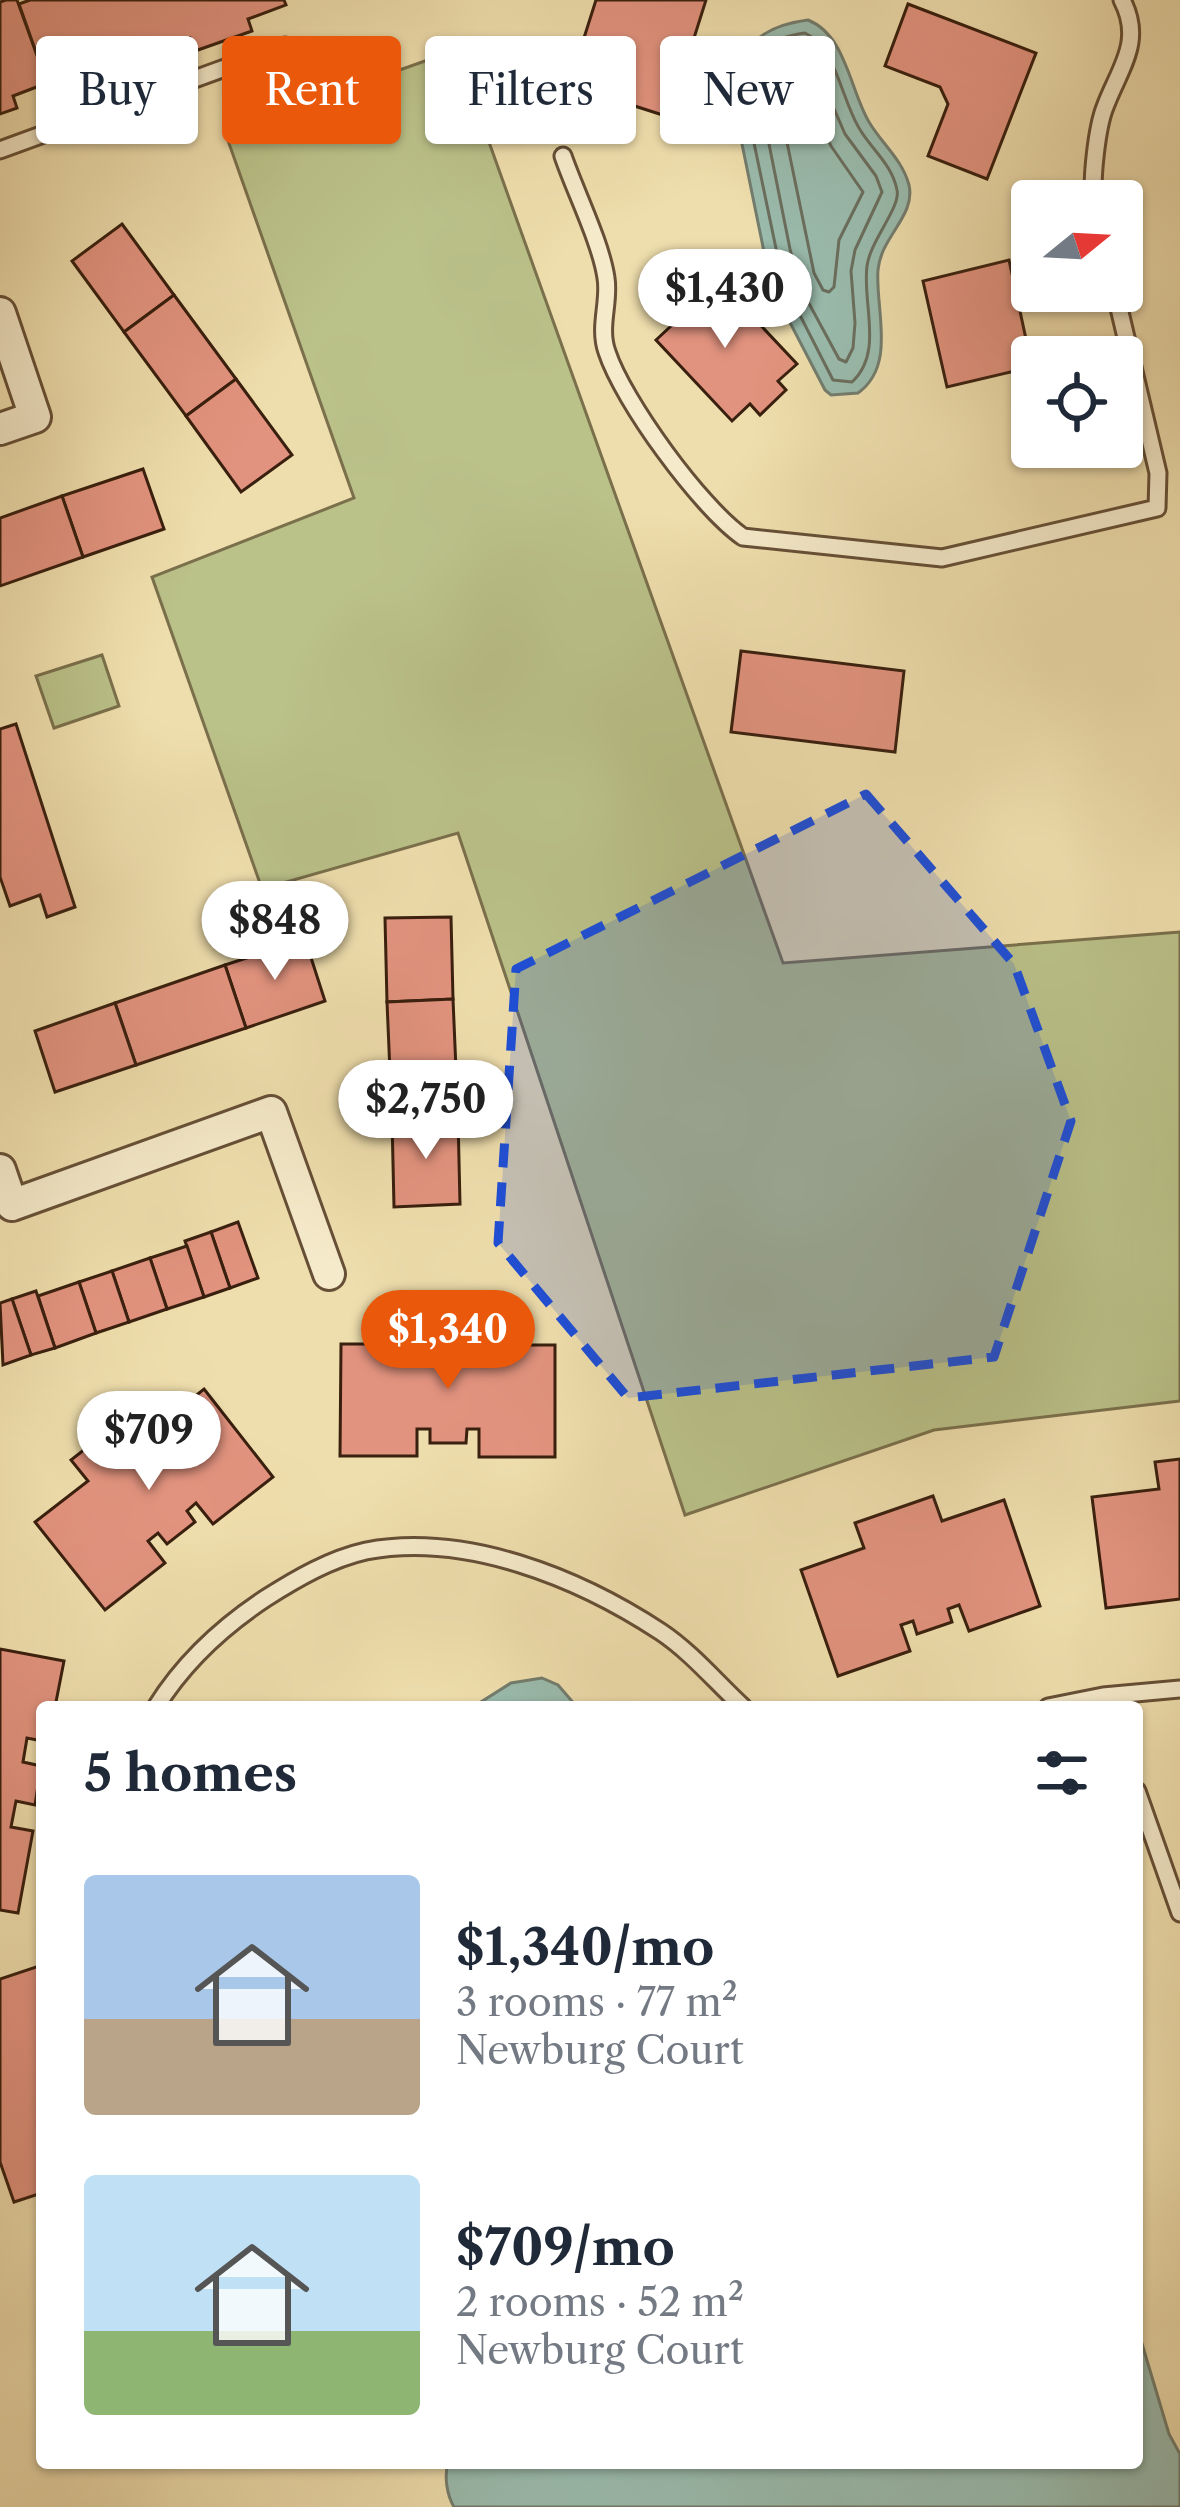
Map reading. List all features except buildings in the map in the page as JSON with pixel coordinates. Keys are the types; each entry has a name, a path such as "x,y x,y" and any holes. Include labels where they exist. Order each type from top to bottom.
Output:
{"street":[{"path":"0,313 35,417 0,429"},
{"path":"0,1170 12,1205 271,1112 329,1274"}],"lane":[{"path":"1096,180 1103,110 1129,61 1128,13 1121,0"},
{"path":"0,149 222,69"},
{"path":"562,155 607,279 606,350 670,460 720,521 742,537 942,558 1156,508 1158,473 1120,312"},
{"path":"159,1701 178,1672 240,1615 302,1574 366,1552 435,1549 514,1561 580,1584 665,1635 736,1701"},
{"path":"1105,1701 1180,1689"},
{"path":"1143,1809 1180,1913"}],"highlighted area":[{"path":"866,794 1014,964 1071,1121 994,1357 628,1398 498,1243 516,969"}],"green space":[{"path":"425,61 425,144 490,144 783,963 1180,932 1180,1401 934,1430 685,1515 458,833 262,889 152,577 354,498 229,144 401,144 401,70"},
{"path":"102,655 119,706 54,728 36,676"}],"water":[{"path":"808,20 829,36 762,36"},
{"path":"835,44 862,109 906,176 910,196 880,258 881,352 870,381 858,393 831,395 825,390 771,286 742,144 835,144"},
{"path":"542,1678 558,1685 572,1701 482,1701 511,1683"},
{"path":"1143,2347 1169,2434 1180,2454 1180,2507 454,2507 447,2469 1143,2469"}]}
